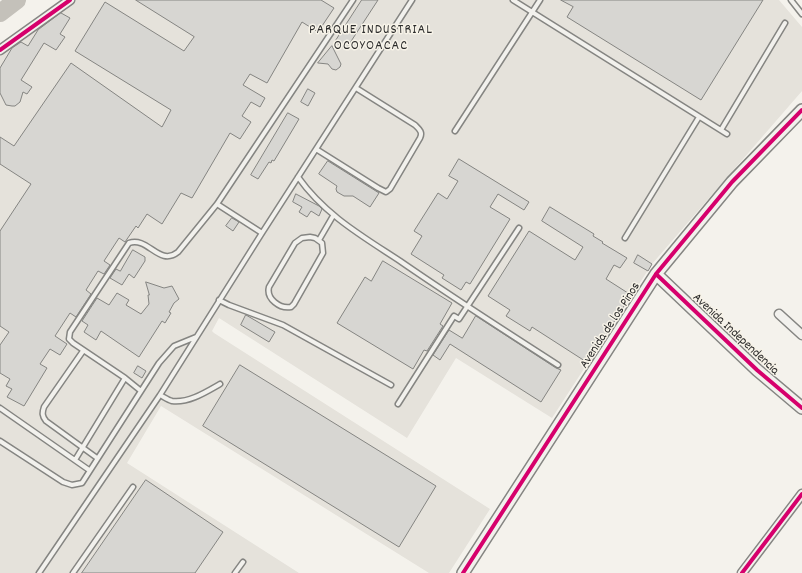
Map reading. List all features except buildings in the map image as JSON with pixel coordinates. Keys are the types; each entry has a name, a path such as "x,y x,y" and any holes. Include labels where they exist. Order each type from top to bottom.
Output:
{"street":[{"path":"0,50 70,0"},
{"name":"Avenida de los Pinos","path":"463,573 656,274 732,182 802,110"},
{"name":"Avenida Independencia","path":"656,274 757,370 802,408"},
{"path":"779,314 802,336"},
{"path":"742,573 802,494"}],"lane":[{"path":"141,391 125,378 70,341 70,332 129,243 140,242 162,256 173,256 178,252 217,204 353,0"},
{"path":"39,573 160,395 219,300 412,0"},
{"path":"513,0 727,134"},
{"path":"455,131 540,0"},
{"path":"791,0 802,14"},
{"path":"721,130 785,23"},
{"path":"316,149 378,188 386,192 390,189 420,138 421,132 415,125 356,88"},
{"path":"625,238 699,117"},
{"path":"298,177 309,193 333,216 467,307 558,365"},
{"path":"217,204 262,233"},
{"path":"319,240 333,216"},
{"path":"398,404 454,316 459,319 519,228"},
{"path":"310,237 319,240 323,247 323,253 294,304 287,308 272,300 269,295 270,288 295,243 302,238 310,237"},
{"path":"219,300 283,325 391,385"},
{"path":"0,441 63,482 72,485 82,483 159,363 174,346 196,337"},
{"path":"83,350 44,407 42,417 97,458"},
{"path":"75,460 125,378"},
{"path":"160,395 171,400 185,400 202,395 220,384"},
{"path":"0,408 89,470"},
{"path":"73,573 133,487"},
{"path":"235,573 243,562"}],"shaded area":[{"path":"60,0 779,0 802,27 802,91 652,264 552,418 456,358 407,438 219,318 212,331 214,333 490,509 449,573 429,573 161,406 127,463 299,573 0,573 0,43"}],"waterway":[{"path":"0,13 17,0"}],"cycle path":[{"path":"0,50 70,0"},
{"path":"463,573 656,274 732,182 802,110"},
{"path":"656,274 757,370 802,408"},
{"path":"742,573 802,494"}],"district":[{"name":"PARQUE INDUSTRIAL OCOYOACAC","path":"371,40"}]}
